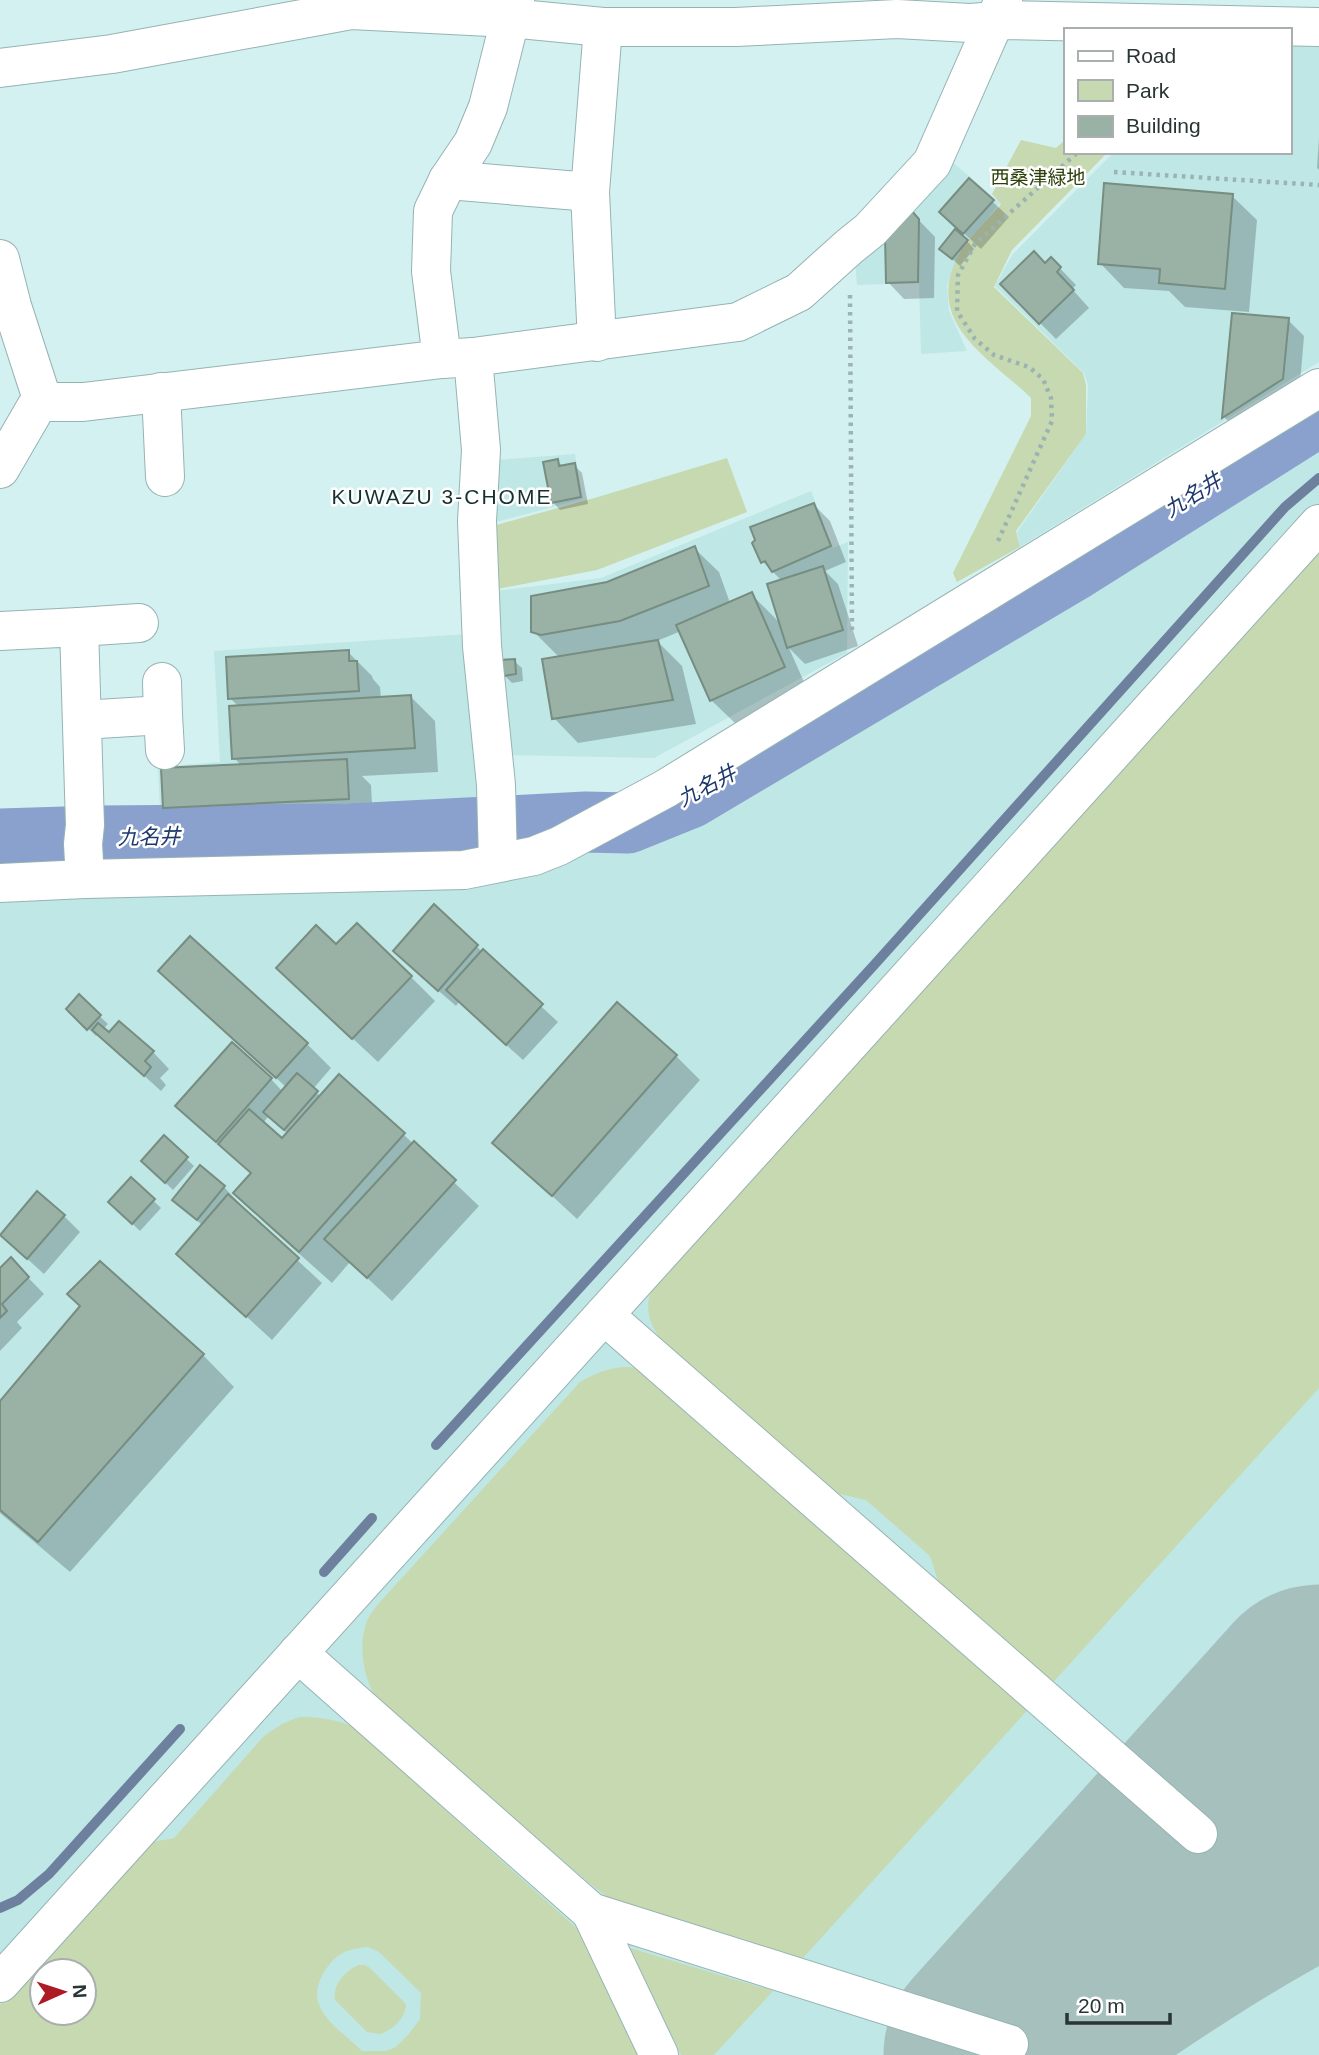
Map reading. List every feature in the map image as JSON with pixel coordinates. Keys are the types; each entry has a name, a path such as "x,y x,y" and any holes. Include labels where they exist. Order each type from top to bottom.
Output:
{"street":[{"path":"498,862 496,785 482,646 477,521 481,450 458,358 431,271 433,211 447,180 474,143 488,107 513,9"},
{"path":"0,68 112,54 352,10 513,9 603,27 758,13 970,23 999,11"},
{"path":"999,11 1010,20 1319,27"},
{"path":"0,469 36,407 43,402 83,402 738,322 799,292 870,230 932,163 999,11"},
{"path":"597,341 590,191 603,27"},
{"path":"447,180 590,191"},
{"path":"0,259 43,402"},
{"path":"0,883 85,878 464,870 534,856 559,846 665,789 1319,388"},
{"path":"161,392 165,477"},
{"path":"0,1983 1319,524"},
{"path":"0,631 139,624"},
{"path":"79,627 86,825 83,844 85,878"},
{"path":"82,720 163,716"},
{"path":"604,1315 1198,1834"},
{"path":"298,1653 591,1912 659,2055"},
{"path":"591,1912 1009,2044"}],"path":[{"path":"998,542 1052,421 1051,398 1043,379 1029,367 994,355 975,339 957,311 958,275 975,244 1076,154"},
{"path":"1114,172 1319,185"},
{"path":"850,246 853,674"}],"shaded area":[{"path":"1291,37 1319,38 1319,362 1020,547 1017,532 1086,434 1088,385 1084,373 995,286 1012,255 1112,154 1291,154"},
{"path":"951,161 1000,203 959,253 947,286 949,311 967,351 921,354 919,283 857,285 855,259"},
{"path":"1319,407 1319,2055 0,2055 0,900 464,884"},
{"path":"575,454 583,499 496,522 496,460"},
{"path":"811,491 833,548 848,542 847,653 654,758 506,755 495,591 601,578"},
{"path":"468,634 483,820 161,829 158,767 220,762 214,651"}],"green space":[{"name":"西桑津緑地","path":"1021,140 1056,148 1064,141 1064,154 1106,154 1012,250 994,287 1083,373 1086,385 1086,434 1016,531 1020,547 957,582 953,573 1031,416 1031,398 965,337 954,319 949,300 950,278 959,254 1001,204 992,194"},
{"path":"727,458 747,512 597,570 492,590 489,527"},
{"path":"1319,550 1319,1388 1048,1688 942,1593 930,1556 866,1500 831,1492 673,1354 652,1324 649,1297 652,1287"},
{"path":"613,1368 649,1368 1033,1704 803,1958 629,1914 390,1712 375,1696 364,1667 363,1634 377,1605 580,1382"},
{"path":"299,1717 333,1720 352,1726 582,1933 641,2055 0,2055 0,2005 28,1973 28,2027 98,2027 98,1957 42,1957 142,1844 174,1838 264,1736","holes":["368,1947 379,1952 421,1993 420,2019 396,2047 386,2051 362,2051 323,2013 317,1992 320,1979 337,1957 356,1948"]},
{"path":"630,1948 773,1991 714,2055 681,2055"},
{"path":"359,1965 370,1968 406,2004 404,2014 398,2022 380,2034 367,2032 335,2000 341,1979 349,1970"}],"building":[{"path":"969,178 994,200 963,234 939,212"},
{"path":"1104,183 1233,194 1225,289 1159,283 1160,269 1098,264"},
{"path":"911,210 919,219 918,282 886,283 885,235"},
{"path":"955,229 968,240 952,259 939,249"},
{"path":"1034,251 1045,263 1051,257 1061,267 1057,272 1074,290 1039,324 1000,284"},
{"path":"1232,313 1289,318 1283,379 1222,418"},
{"path":"558,459 559,466 575,463 581,497 551,503 543,462"},
{"path":"814,503 831,546 772,572 765,561 761,563 752,543 755,540 750,527"},
{"path":"695,546 709,586 620,621 541,635 531,632 531,596 607,582"},
{"path":"823,566 843,630 787,648 767,584"},
{"path":"752,592 785,667 710,701 676,625"},
{"path":"658,640 673,700 552,719 542,659"},
{"path":"349,650 349,661 357,661 359,691 228,699 226,657"},
{"path":"515,659 516,674 503,676 501,660"},
{"path":"411,695 415,748 232,759 229,706"},
{"path":"347,759 349,799 163,808 161,768"},
{"path":"434,904 478,945 438,991 393,951"},
{"path":"357,923 412,976 352,1039 276,968 316,925 336,944"},
{"path":"190,936 308,1043 276,1078 158,971"},
{"path":"483,949 543,1004 506,1045 446,990"},
{"path":"79,994 101,1015 87,1030 66,1009"},
{"path":"617,1002 677,1055 552,1196 492,1143"},
{"path":"119,1021 154,1051 145,1061 151,1067 144,1076 92,1030 98,1023 109,1032"},
{"path":"232,1042 272,1078 216,1142 175,1106"},
{"path":"297,1073 318,1091 284,1130 263,1112"},
{"path":"339,1074 405,1133 299,1252 233,1193 251,1173 218,1144 249,1109 282,1138"},
{"path":"164,1135 188,1157 165,1183 141,1161"},
{"path":"414,1141 456,1180 367,1278 324,1239"},
{"path":"200,1165 225,1186 197,1220 172,1200"},
{"path":"131,1177 155,1199 132,1224 108,1202"},
{"path":"37,1191 65,1215 27,1259 0,1235"},
{"path":"228,1194 299,1258 246,1317 176,1254"},
{"path":"11,1257 29,1277 2,1304 7,1311 0,1318 0,1268"},
{"path":"100,1261 204,1354 38,1542 0,1510 0,1401 80,1306 67,1294"}],"waterway":[{"name":"九名井","path":"0,839 350,834 586,822 628,823 690,798 1076,569 1319,416"},
{"path":"436,1445 875,964 1285,507 1319,478"},
{"path":"324,1572 372,1518"},
{"path":"0,1908 18,1900 49,1874 180,1729"}],"taxiway":[{"path":"1043,2055 1123,1945 1275,1749"},
{"path":"1093,2055 1232,1963 1319,1913"}],"runway":[{"path":"999,2055 1319,1700"}],"district":[{"name":"KUWAZU 3-CHOME","path":"442,497"}]}
